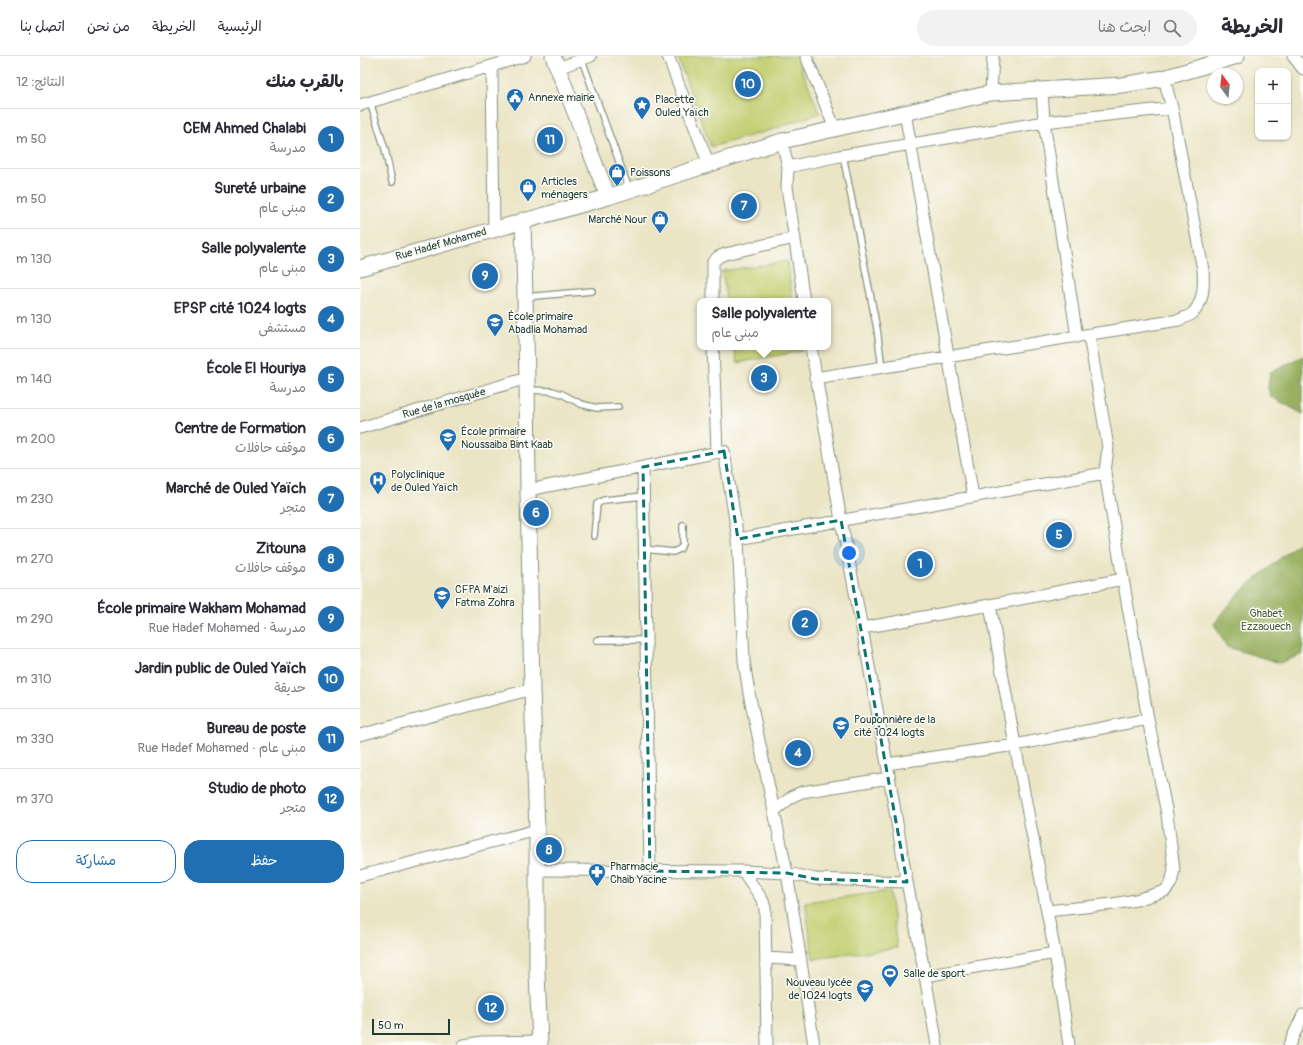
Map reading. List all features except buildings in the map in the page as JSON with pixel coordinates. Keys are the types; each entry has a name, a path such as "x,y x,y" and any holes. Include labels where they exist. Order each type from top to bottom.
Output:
{"street":[{"path":"365,103 525,56"},
{"path":"668,56 709,165"},
{"path":"806,56 835,129"},
{"path":"991,93 993,56"},
{"name":"Rue Hadef Mohamed","path":"360,268 523,220 630,191 782,141 991,93 1122,85 1164,78 1237,56"},
{"path":"1293,56 1303,69"},
{"path":"586,58 556,62 608,197"},
{"path":"492,66 494,229"},
{"path":"815,378 1179,320 1193,314 1202,298 1204,285 1203,270 1172,108 1164,78"},
{"path":"1042,89 1044,122 1077,337"},
{"path":"788,167 843,155 1044,122 1172,108"},
{"path":"905,113 973,496"},
{"path":"782,141 788,167 787,186 804,298"},
{"path":"464,1045 482,1042 540,1043 537,972 537,830 532,689 523,220"},
{"path":"713,298 713,262 718,256 795,238"},
{"path":"1047,911 1113,904 1136,900 1165,891 1171,883 1174,870 1167,814 1148,719 1105,473 1108,447 1089,335"},
{"path":"712,350 717,452"},
{"path":"811,350 815,378 887,764 937,1045"},
{"name":"Rue de la mosquée","path":"360,428 527,384"},
{"path":"528,490 724,451 738,539 744,661 749,693 788,873 814,1045"},
{"path":"643,467 650,871"},
{"path":"738,539 1105,473"},
{"path":"862,628 1123,579"},
{"path":"990,605 1055,953 1069,1045"},
{"path":"360,735 532,689"},
{"path":"887,764 1015,745 1148,719"},
{"path":"774,811 793,796 802,792 889,778"},
{"path":"360,876 537,830"},
{"path":"537,870 743,871 788,873 815,879 907,882"},
{"path":"743,871 763,901 765,908 767,1045"},
{"path":"925,976 1055,953"},
{"path":"766,958 801,960"},
{"path":"1290,1045 1303,1015"}],"lane":[{"path":"586,58 630,191"},
{"path":"365,103 385,149 392,182"},
{"path":"843,155 877,329 882,368"},
{"path":"525,297 592,291"},
{"path":"527,384 562,394 581,404 596,408 618,407"},
{"path":"594,536 597,504 604,500 644,496"},
{"path":"644,549 673,552 680,549 683,544 683,525"},
{"path":"597,640 646,640"}],"highlighted area":[{"path":"724,451 738,539 841,520 907,882 815,879 787,873 650,871 643,467"}],"green space":[{"path":"677,56 796,56 820,113 771,130 711,147"},
{"path":"787,261 793,298 726,298 722,271"},
{"path":"735,350 802,351 737,363"},
{"path":"1303,356 1303,414 1270,396 1268,388 1270,372"},
{"name":"Ghabet Ezzaouech","path":"1303,539 1303,654 1280,663 1227,647 1214,624 1237,595"},
{"path":"890,891 897,948 813,959 805,902"}],"place":[{"name":"Jardin public de Ouled Yaïch","path":"748,84"},
{"name":"Annexe mairie","path":"515,112"},
{"name":"Placette Ouled Yaïch","path":"642,120"},
{"name":"Bureau de poste","path":"550,140"},
{"name":"Poissons","path":"617,187"},
{"name":"Articles ménagers","path":"528,202"},
{"name":"Marché de Ouled Yaïch","path":"744,206"},
{"name":"Marché Nour","path":"660,234"},
{"name":"École primaire Wakham Mohamad","path":"485,276"},
{"name":"École primaire Abadlia Mohamad","path":"495,337"},
{"name":"Salle polyvalente","path":"764,378"},
{"name":"École primaire Noussaiba Bint Kaab","path":"448,452"},
{"name":"Polyclinique de Ouled Yaïch","path":"378,495"},
{"name":"Centre de Formation","path":"536,513"},
{"name":"École El Houriya","path":"1059,535"},
{"name":"CEM Ahmed Chalabi","path":"920,564"},
{"name":"CFPA M'aizi Fatma Zohra","path":"442,610"},
{"name":"Sureté urbaine","path":"805,623"},
{"name":"Pouponnière de la cité 1024 logts","path":"841,740"},
{"name":"EPSP cité 1024 logts","path":"798,753"},
{"name":"Zitouna","path":"549,850"},
{"name":"Pharmacie Chaib Yacine","path":"597,887"},
{"name":"Salle de sport","path":"890,988"},
{"name":"Nouveau lycée de 1024 logts","path":"865,1003"},
{"name":"Studio de photo","path":"491,1008"}]}
